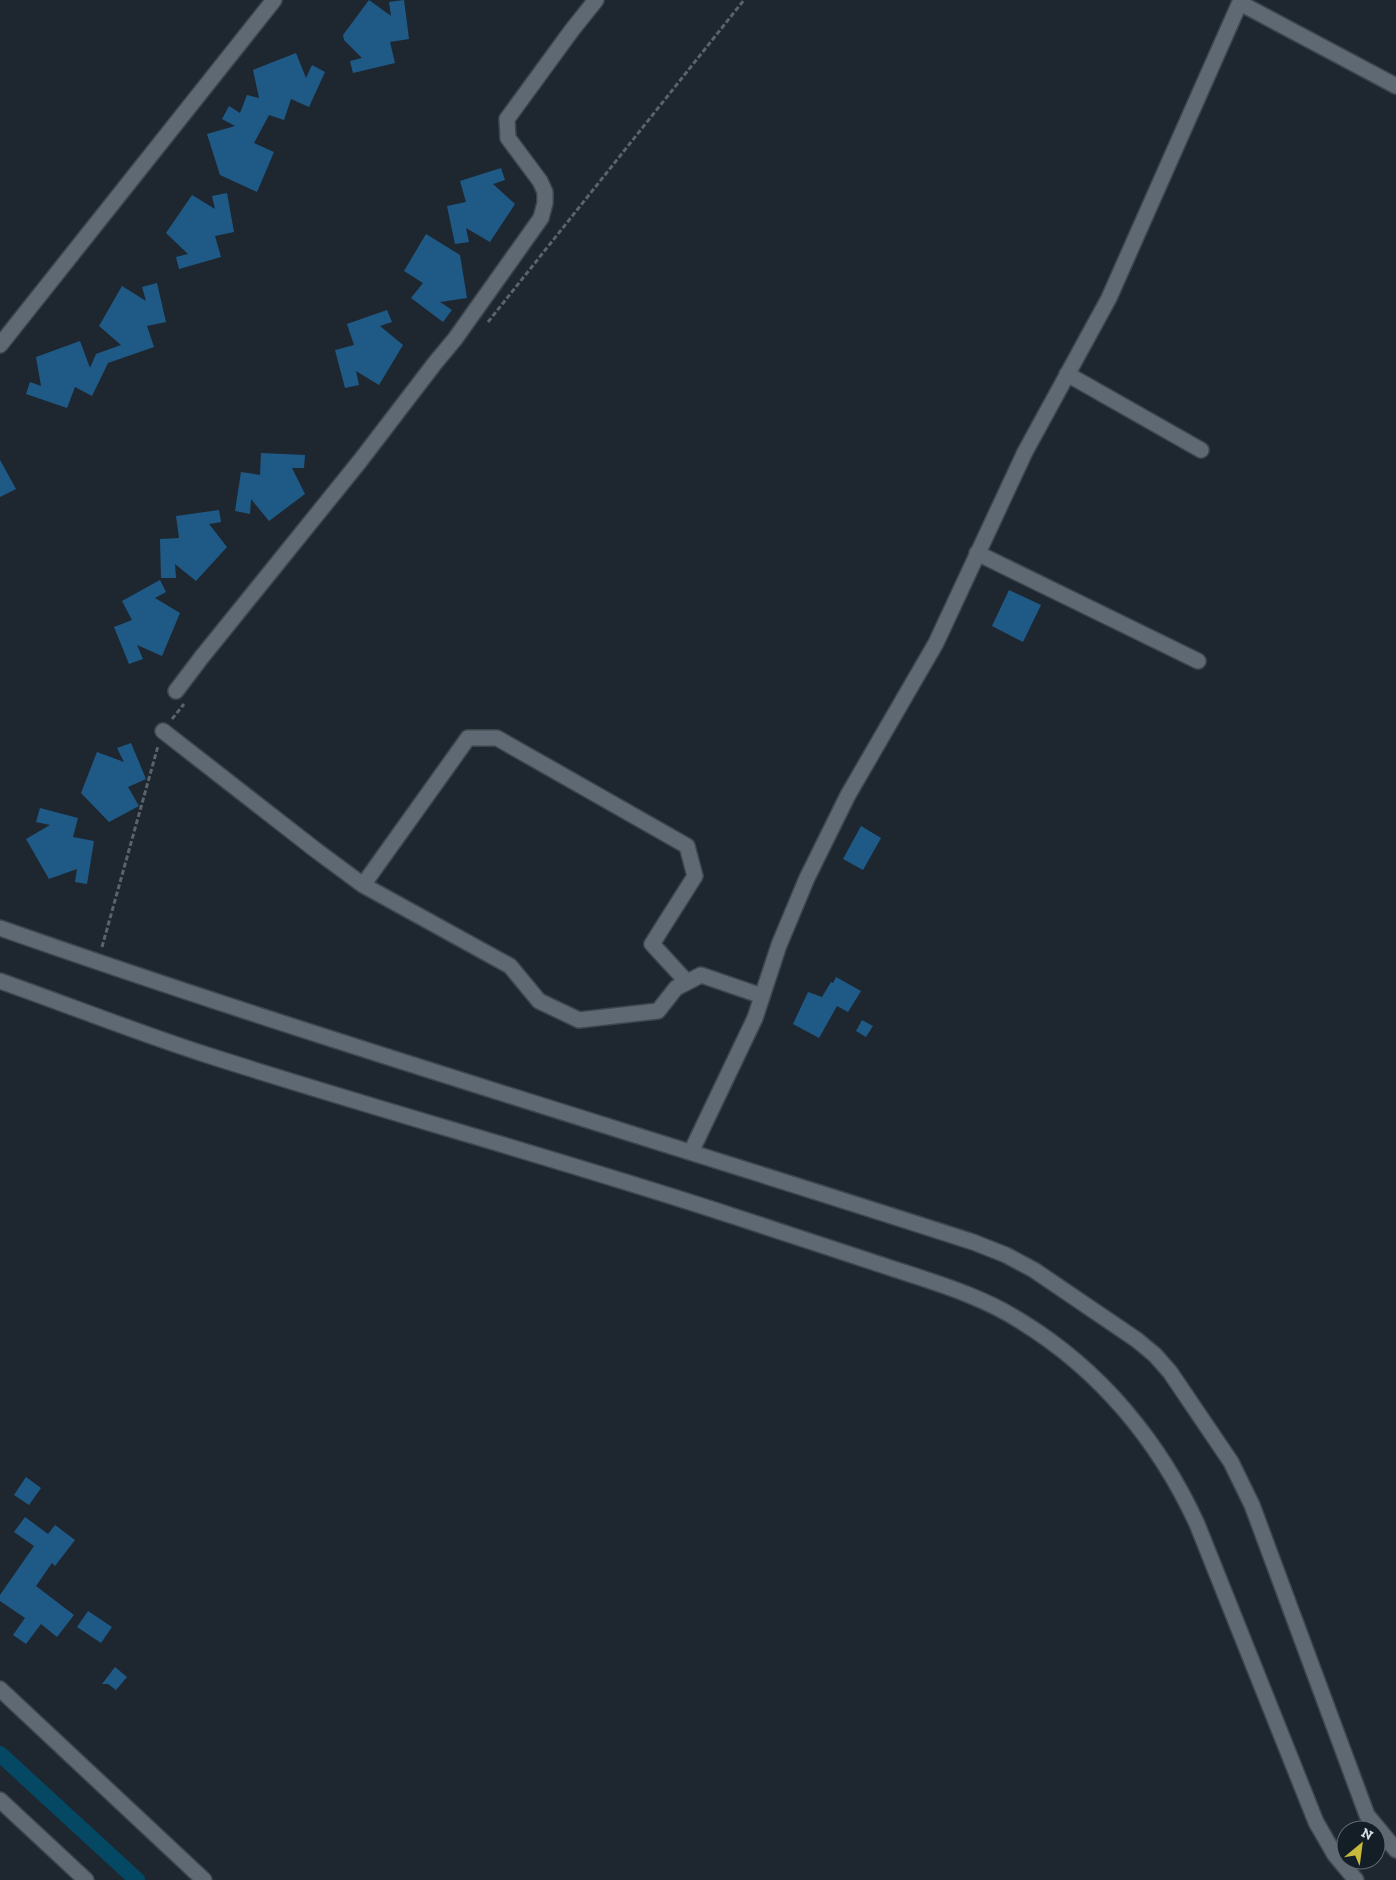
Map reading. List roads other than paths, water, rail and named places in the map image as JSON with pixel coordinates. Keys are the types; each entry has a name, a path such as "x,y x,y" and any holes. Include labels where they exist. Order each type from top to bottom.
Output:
{"street":[{"path":"0,345 274,0"},
{"path":"182,696 201,658 360,461 455,339 541,218 545,202 545,192 540,181 508,138 507,119 596,0"},
{"path":"690,1152 755,1018 779,945 807,878 848,795 936,643 1025,452 1109,298 1240,1 1396,86"},
{"path":"1067,374 1201,450"},
{"path":"978,553 1198,661"},
{"path":"163,730 363,885 510,966 539,1001 579,1020 658,1011 676,988 701,975 762,996"},
{"path":"363,885 468,738 496,738 688,846 695,876 652,944 687,982"},
{"path":"0,928 366,1050 735,1165 964,1239 1006,1254 1034,1270 1121,1329 1155,1355 1170,1372 1231,1462 1243,1485 1367,1815 1396,1850"},
{"path":"0,981 202,1054 692,1203 947,1286 992,1305 1048,1338 1093,1375 1116,1399 1137,1424 1183,1495 1197,1524 1316,1822 1336,1855 1356,1880"},
{"path":"0,1689 204,1880"},
{"path":"0,1800 86,1880"}],"waterway":[{"path":"0,1754 137,1880"}]}
